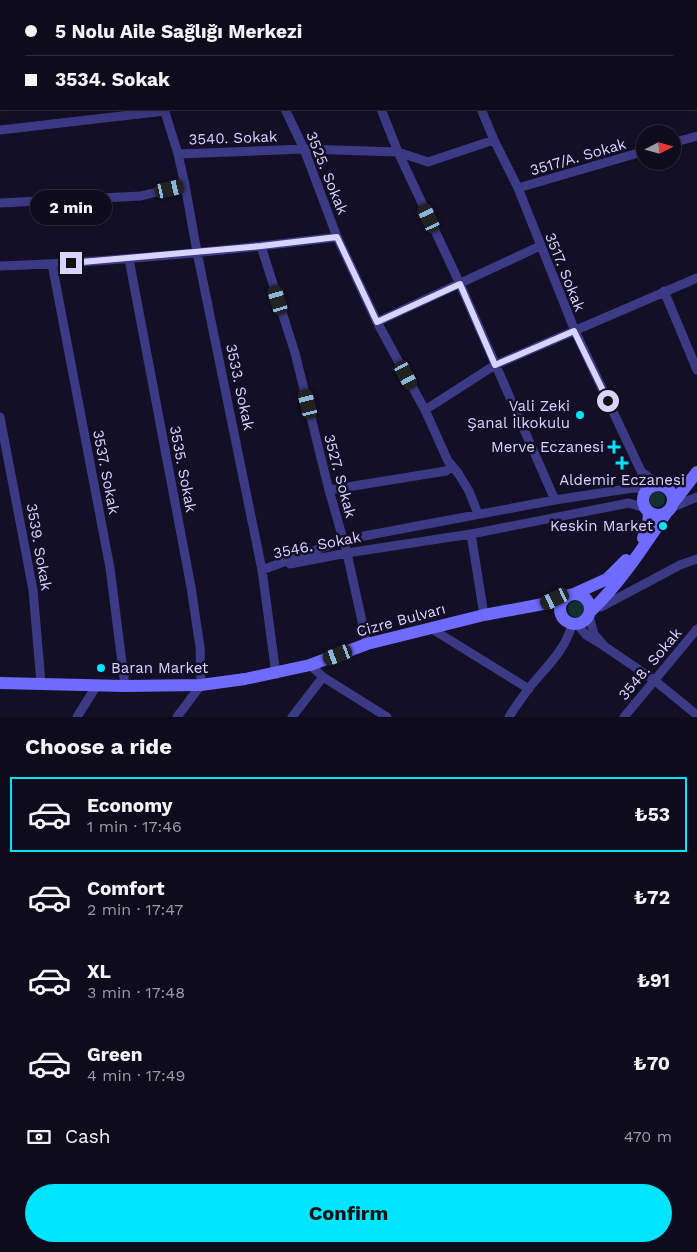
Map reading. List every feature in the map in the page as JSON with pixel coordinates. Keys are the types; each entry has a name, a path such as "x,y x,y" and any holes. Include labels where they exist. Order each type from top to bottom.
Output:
{"main road":[{"path":"670,508 658,515 647,510 642,498 655,487 684,481 696,474"},
{"path":"543,604 551,607 568,623 582,623 625,572 696,474"},
{"path":"655,487 672,493 670,508"},
{"name":"Cizre Bulvarı","path":"0,683 125,686 201,685 276,674 310,665 367,644 484,615 543,604 571,595 607,579 630,556 646,534 648,526 647,510"},
{"path":"561,615 560,605 571,595 585,597 590,606 590,613"}],"street":[{"path":"0,130 165,110"},
{"name":"3533. Sokak","path":"165,110 185,186 262,570 276,674"},
{"name":"3525. Sokak","path":"285,110 304,149 337,237 377,322 425,410 448,461 469,490 478,514"},
{"path":"382,110 398,152 460,284 555,500"},
{"name":"3517. Sokak","path":"480,110 518,188 574,331 642,471 651,479 655,487"},
{"path":"681,141 697,136"},
{"name":"3540. Sokak","path":"178,154 304,149 398,152 428,162 494,140"},
{"name":"3517/A. Sokak","path":"518,188 636,155"},
{"path":"0,203 141,196 185,186"},
{"path":"0,266 130,259 337,237"},
{"name":"3527. Sokak","path":"261,246 295,353 329,490 347,553 367,644"},
{"path":"377,322 540,246"},
{"name":"3535. Sokak","path":"130,259 191,587 200,647 201,685"},
{"name":"3537. Sokak","path":"52,264 110,568 125,686"},
{"path":"425,410 495,365 697,278"},
{"path":"664,291 697,370"},
{"name":"3539. Sokak","path":"0,416 34,590 41,683"},
{"path":"329,490 446,471 452,466"},
{"name":"3546. Sokak","path":"262,570 343,540 555,500 633,488 655,487"},
{"path":"670,508 697,497"},
{"name":"3546. Sokak","path":"262,570 347,553 471,534 629,503 647,510"},
{"path":"471,534 484,615"},
{"path":"604,646 594,634 590,613 610,600 680,565 697,559"},
{"path":"508,717 564,646 575,624 586,635 654,680 697,715"},
{"path":"432,629 529,688"},
{"name":"3548. Sokak","path":"624,717 697,629"},
{"path":"310,665 324,677 387,717"},
{"path":"292,717 324,677"},
{"path":"77,717 96,685"},
{"path":"177,717 201,685"}],"green space":[{"path":"657,491 665,499 657,507 649,499"},
{"path":"576,601 584,609 576,617 568,609"}],"place":[{"name":"Vali Zeki Şanal İlkokulu","path":"580,415"},
{"name":"Merve Eczanesi","path":"614,447"},
{"name":"Aldemir Eczanesi","path":"622,463"},
{"name":"Keskin Market","path":"663,526"},
{"name":"Baran Market","path":"101,668"}],"route":[{"path":"71,263 130,259 337,237 377,322 460,284 495,365 574,331 608,401"}]}
